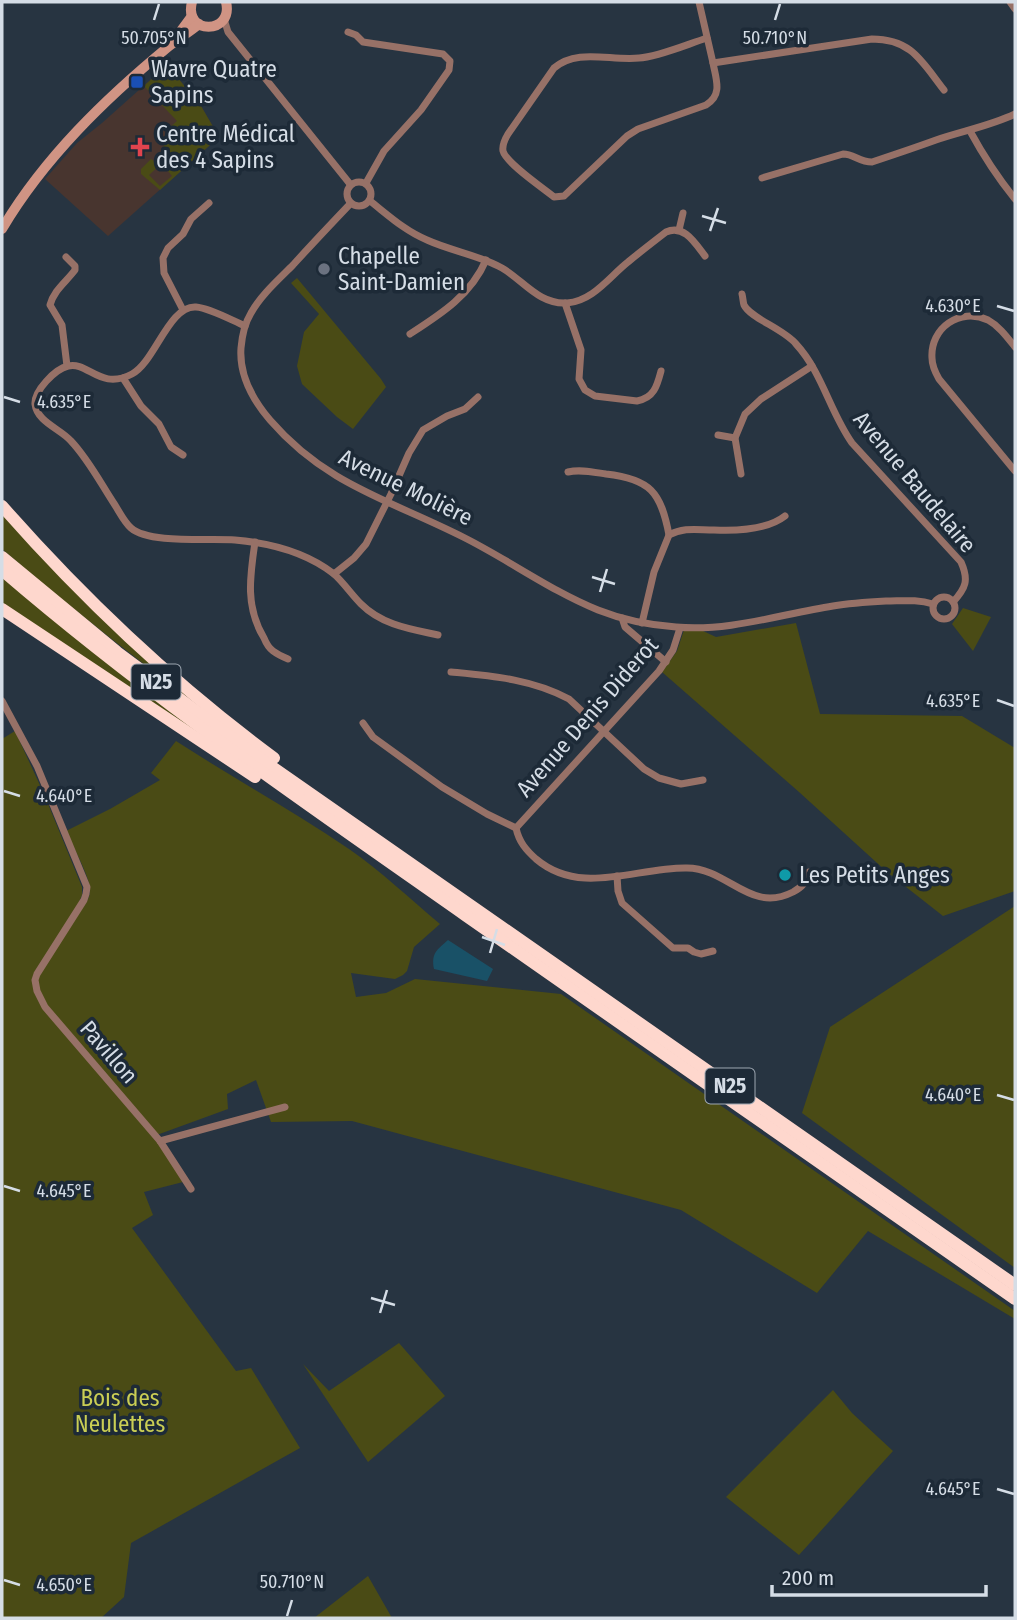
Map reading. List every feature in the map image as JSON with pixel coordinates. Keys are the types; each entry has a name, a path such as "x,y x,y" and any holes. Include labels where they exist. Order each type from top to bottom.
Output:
{"highway":[{"path":"2,506 76,585 126,633 209,706 311,785 311,801 292,802 2,609"},
{"name":"N25","path":"2,556 129,662 255,755 311,801 1015,1299"},
{"name":"N25","path":"2,570 123,670 1015,1285"}],"main road":[{"path":"192,2 190,7 195,20 208,27 213,27 224,19 227,3"},
{"path":"2,229 40,173 64,145 195,20"}],"street":[{"path":"699,2 713,63 718,88 713,101 638,129 627,136 564,196 554,197 513,164 503,152 508,134 554,68 562,62 579,57 640,58 707,38"},
{"path":"1010,2 1015,9"},
{"path":"224,19 228,32 350,184"},
{"path":"213,27 228,32"},
{"path":"348,32 363,42 443,54 450,63 449,70 425,105 380,158 366,183"},
{"path":"713,63 872,39 887,40 914,52 944,90"},
{"path":"762,178 844,154 857,160 872,162 985,127 1015,114"},
{"path":"970,131 1015,199"},
{"path":"350,184 366,183"},
{"path":"350,184 347,194 351,203 362,206 370,201 372,195 366,183"},
{"path":"370,201 423,239 486,260 504,269 541,297 565,303 593,294 628,262 673,229 691,238 705,256"},
{"path":"183,310 164,273 163,258 189,222 209,203"},
{"name":"Avenue Molière","path":"351,203 265,294 245,326 241,347 242,369 260,408 285,437 313,461 343,481 464,537 555,589 586,604 642,623 680,628 726,626 857,603 915,600 933,604"},
{"path":"679,230 683,214"},
{"path":"66,257 75,266 75,270 58,288 50,300 50,305 62,325 67,366"},
{"path":"410,334 460,299 486,260"},
{"name":"Avenue Baudelaire","path":"742,294 748,310 791,338 812,366 841,427 852,443 961,562 965,583 953,602"},
{"path":"565,303 581,350 579,379 589,394 643,400 653,393 662,371"},
{"path":"245,326 198,307 183,310 142,367 123,378 114,379 99,377 76,366 67,366 40,389 35,402 37,413 71,440 129,526 137,533 148,537 231,540 268,545 312,560 334,574 363,606 383,620 439,635"},
{"path":"1015,346 990,321 968,316 947,323 938,332 931,356 939,379 1015,471"},
{"path":"741,474 735,438 741,420 751,408 812,366"},
{"path":"123,378 141,406 159,424 171,446 183,455"},
{"path":"334,574 366,544 409,453 423,430 465,409 478,397"},
{"path":"718,435 735,438"},
{"path":"568,472 577,470 623,476 641,483 654,494 661,505 669,536 654,572 642,623"},
{"path":"669,536 689,529 726,530 751,527 777,522 785,516"},
{"path":"255,542 249,577 252,610 271,649 288,659"},
{"name":"Avenue Molière","path":"941,597 949,598 955,608 954,613 945,619 936,616 933,604 941,597"},
{"name":"Avenue Molière","path":"622,618 625,626 666,662"},
{"name":"Avenue Denis Diderot","path":"516,828 666,662 680,628"},
{"path":"451,672 526,682 555,691 569,699 644,769 659,778 681,783 703,780"},
{"name":"Pavillon","path":"2,701 37,766 87,887 84,900 39,968 35,980 39,998 160,1140 191,1189"},
{"path":"363,723 373,737 442,787 516,828 523,846 539,862 555,871 595,879 694,868 720,876 744,892 770,897 797,889 806,881 809,872"},
{"path":"617,876 622,903 673,948 688,948 701,954 713,951"},
{"path":"160,1140 285,1107"}],"shaded area":[{"path":"167,65 201,106 219,137 108,236 45,179 77,143"}],"green space":[{"path":"167,65 201,106 219,137 160,190 141,174 141,169 151,159 160,165 149,175 160,186 172,176 164,166 174,156 163,146 172,137 169,128 177,121 144,86"},
{"path":"297,278 386,387 353,429 302,384 297,366 304,332 319,314 291,283"},
{"path":"2,513 228,728 85,618 2,549"},
{"path":"2,576 243,765 2,605"},
{"path":"963,608 991,617 973,651 952,624"},
{"path":"796,623 820,714 962,716 1015,748 1015,891 943,916 887,872 662,672 677,651 684,630 703,631 716,637"},
{"name":"Bois des Neulettes","path":"15,731 82,887 79,902 83,907 87,902 90,885 66,831 160,780 151,773 176,741 349,849 440,924 414,947 407,971 403,975 395,979 351,973 356,997 386,993 415,979 561,994 1015,1311 1015,1319 868,1231 817,1293 681,1210 352,1121 271,1122 256,1080 227,1094 228,1109 154,1136 183,1182 144,1192 153,1215 132,1228 236,1371 251,1368 300,1448 131,1543 124,1597 101,1618 2,1618 2,739"},
{"path":"1015,906 1015,1268 802,1113 830,1027"},
{"path":"399,1343 445,1396 368,1462 303,1364 329,1391"},
{"path":"833,1390 852,1413 893,1451 799,1555 726,1497"},
{"path":"368,1576 392,1618 314,1618"}],"water":[{"path":"448,940 493,969 487,981 434,969 434,955"}],"place":[{"name":"Wavre Quatre Sapins","path":"137,82"},
{"name":"Centre Médical des 4 Sapins","path":"140,147"},
{"name":"Chapelle Saint-Damien","path":"324,269"},
{"name":"Les Petits Anges","path":"785,875"}]}
